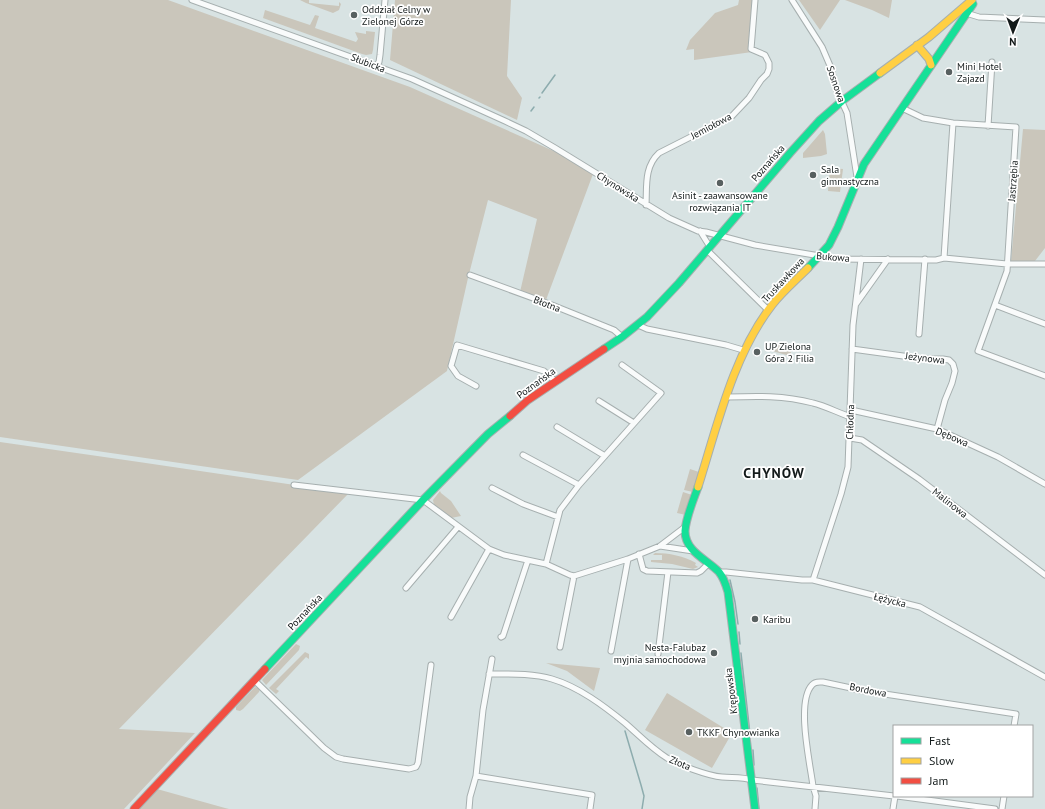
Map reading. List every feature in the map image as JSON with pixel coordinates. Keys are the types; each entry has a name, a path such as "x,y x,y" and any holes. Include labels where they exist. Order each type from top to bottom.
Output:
{"street":[{"name":"Słubicka","path":"192,0 412,79 518,127 538,138"},
{"path":"376,66 379,62 380,55 385,0"},
{"name":"Jemiołowa","path":"646,205 647,173 653,158 659,153 732,116 740,109 767,74 769,63 765,55 751,49 755,0"},
{"name":"Sosnowa","path":"792,0 822,47 831,68 836,89 847,113 857,177"},
{"name":"Poznańska","path":"134,809 423,500 488,434 509,415 555,381 638,325 664,300 807,134 842,101 974,1"},
{"name":"Truskawkowa","path":"685,527 743,350 776,300 829,245 866,159 974,1"},
{"path":"966,13 978,17 1045,20"},
{"path":"917,45 929,58 931,65"},
{"path":"988,126 992,62"},
{"name":"Jastrzębia","path":"902,108 923,118 953,123 1016,128 1007,264"},
{"path":"944,258 953,123"},
{"name":"Chynowska","path":"538,138 669,218 700,231 719,236"},
{"path":"700,231 708,248 768,310"},
{"name":"Bukowa","path":"719,236 755,246 838,259 944,258 1007,264 1045,264"},
{"name":"Chłodna","path":"813,580 845,481 849,457 852,349 855,305 861,258"},
{"path":"855,305 888,259"},
{"path":"918,334 925,259"},
{"path":"1007,264 1007,271 978,351 1045,376"},
{"name":"Błotna","path":"470,275 608,327 622,337"},
{"path":"995,305 1045,324"},
{"path":"638,325 647,329 726,345 743,350"},
{"path":"476,386 458,376 451,366 457,345 544,371 555,381"},
{"name":"Jeżynowa","path":"852,349 925,359 949,360 953,364 955,371 937,429"},
{"path":"546,564 553,542 560,510 579,485 661,393 622,364"},
{"path":"727,397 778,396 815,403 850,417"},
{"path":"599,401 634,423"},
{"name":"Dębowa","path":"851,410 937,429 998,457 1045,484"},
{"path":"557,426 605,456"},
{"name":"Malinowa","path":"850,438 862,440 919,479 1045,575"},
{"path":"523,455 579,485"},
{"path":"294,485 423,500 458,527 489,548 504,555 546,564 570,576 628,559 660,546 685,527"},
{"path":"492,488 523,504 558,517"},
{"path":"406,588 458,527"},
{"path":"685,527 686,541 693,551 720,572"},
{"path":"660,546 693,551"},
{"path":"452,617 489,548"},
{"path":"639,554 643,569 647,570 697,573 709,563"},
{"path":"611,651 628,559"},
{"path":"501,637 503,636 528,560"},
{"path":"658,654 668,572"},
{"name":"Łężycka","path":"720,572 813,580 920,607 1045,677"},
{"name":"Krępowska","path":"720,572 729,598 755,809"},
{"path":"560,647 574,576"},
{"path":"469,809 470,797 476,776 479,740 492,659"},
{"path":"254,680 324,748 336,757 409,769 416,767 418,763 431,666"},
{"name":"Złota","path":"489,674 528,675 554,680 593,699 626,724 642,740 668,758 717,777 743,777 752,780 893,796"},
{"name":"Bordowa","path":"813,786 804,711 809,690 812,684 817,682 840,684 865,690 1016,714 1014,725"},
{"path":"476,776 592,795 590,809"},
{"path":"813,786 816,796 815,809"},
{"path":"893,809 895,797"},
{"name":"Złota","path":"903,797 995,809"},
{"path":"1002,809 1004,797"}],"shaded area":[{"path":"0,0 168,0 410,87 556,152 593,174 546,300 520,292 537,219 488,200 468,278 447,371 298,480 0,437"},
{"path":"300,0 309,0 309,3 339,6 339,2 341,4 339,10 333,13"},
{"path":"395,0 511,0 507,76 522,98 517,120 390,60"},
{"path":"739,0 755,0 752,52 694,60 694,49 686,50 690,40 715,13 738,5"},
{"path":"799,0 840,0 820,30"},
{"path":"845,0 892,0 889,18 872,10"},
{"path":"265,10 310,25 315,15 319,16 315,28 356,42 358,39 355,32 366,34 366,31 375,32 372,54 362,54 263,18"},
{"path":"1023,129 1045,130 1045,248 1035,261 1011,261"},
{"path":"823,130 825,134 827,154 803,158 803,153"},
{"path":"830,168 843,169 840,192 828,191"},
{"path":"774,343 792,348 790,356 772,351"},
{"path":"0,442 349,493 119,729 195,733 124,809 0,809"},
{"path":"690,469 699,472 693,492 684,490"},
{"path":"440,491 451,501 461,516 451,518 434,505 433,500"},
{"path":"683,492 692,495 686,515 677,513"},
{"path":"655,553 671,554 681,557 696,563 695,565 698,567 693,569 672,564 651,562 651,560 662,560 662,555 653,555"},
{"path":"296,644 300,646 299,650 266,685 262,680"},
{"path":"305,652 309,654 309,659 306,657 276,689 279,691 276,694 269,688"},
{"path":"546,663 600,668 594,691 567,671"},
{"path":"255,687 260,689 259,692 243,709 240,711 236,710 236,707"},
{"name":"TKKF Chynowianka","path":"667,693 732,733 712,768 645,730"},
{"path":"157,789 225,808 229,809 138,809"}],"waterway":[{"path":"542,93 555,75"},
{"path":"531,111 534,107"},
{"path":"730,580 738,624"},
{"path":"739,632 740,644"},
{"path":"741,653 750,734"},
{"path":"625,731 644,796 642,809"},
{"path":"753,750 754,765"},
{"path":"757,788 759,809"}],"traffic: fast":[{"path":"808,268 829,245 864,164 973,4"},
{"path":"604,349 647,317 679,283 819,121 842,101 880,73"},
{"path":"265,669 423,500 488,434 510,416"},
{"path":"698,487 687,520 685,531 686,538 693,550 719,572 724,579 728,592 755,809"}],"traffic: slow":[{"path":"880,73 929,37 972,0"},
{"path":"917,45 929,59 931,65"},
{"path":"698,487 719,416 736,369 747,346 758,325 772,305 808,268"}],"traffic: jam":[{"path":"510,416 528,400 604,349"},
{"path":"134,809 265,669"}],"place":[{"name":"Oddział Celny w Zielonej Górze","path":"354,15"},
{"name":"Mini Hotel Zajazd","path":"949,72"},
{"name":"Sala gimnastyczna","path":"813,175"},
{"name":"Asinit - zaawansowane rozwiązania IT","path":"720,183"},
{"name":"UP Zielona Góra 2 Filia","path":"757,352"},
{"name":"Karibu","path":"755,619"},
{"name":"Nesta-Falubaz myjnia samochodowa","path":"714,653"},
{"name":"TKKF Chynowianka","path":"689,732"}],"district":[{"name":"CHYNÓW","path":"774,473"}]}
